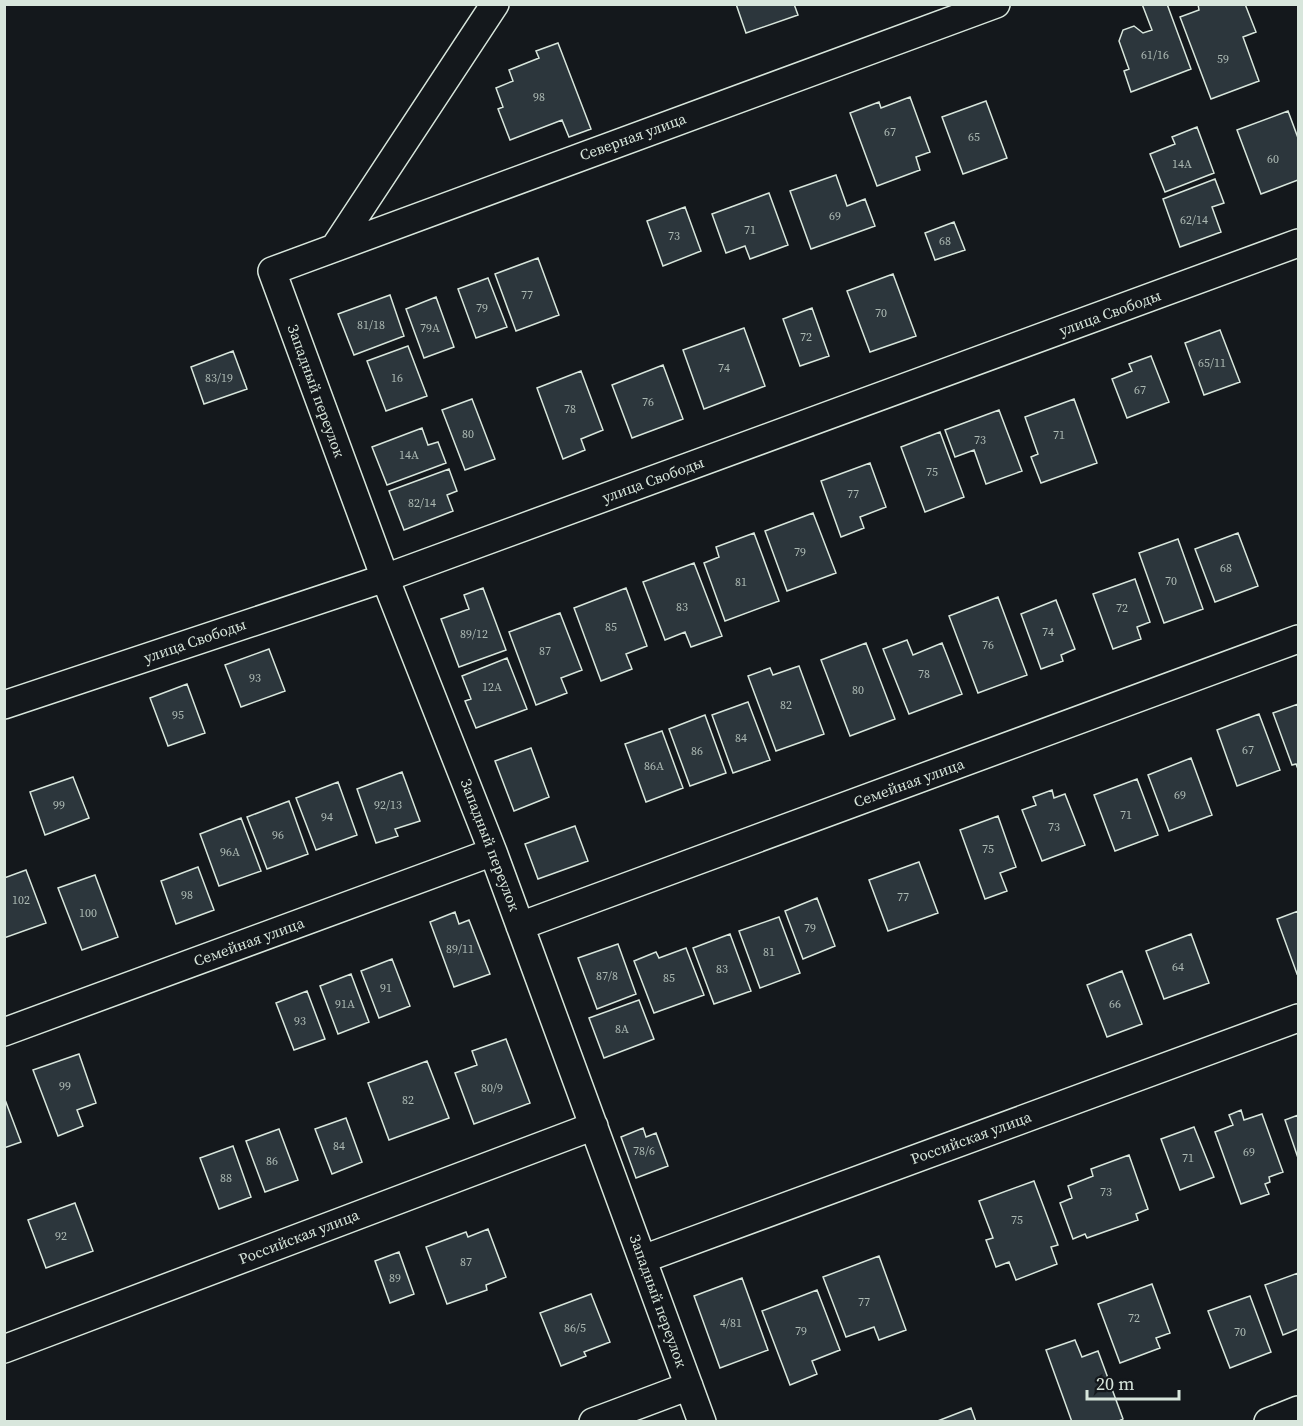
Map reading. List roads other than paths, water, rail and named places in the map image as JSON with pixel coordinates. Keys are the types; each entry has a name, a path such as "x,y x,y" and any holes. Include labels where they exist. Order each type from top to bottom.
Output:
{"street":[{"path":"334,246 495,4"},
{"name":"Северная улица","path":"272,271 334,246 996,4"},
{"name":"улица Свободы","path":"4,705 385,578 1299,243"},
{"name":"Западный переулок","path":"272,271 385,578 493,852 702,1422"},
{"name":"Семейная улица","path":"520,926 1299,639"},
{"name":"Семейная улица","path":"4,1032 493,852"},
{"name":"Российская улица","path":"643,1259 1299,1018"},
{"name":"Российская улица","path":"4,1349 594,1126"},
{"path":"593,1422 689,1386"},
{"path":"1268,1422 1299,1410"}]}
